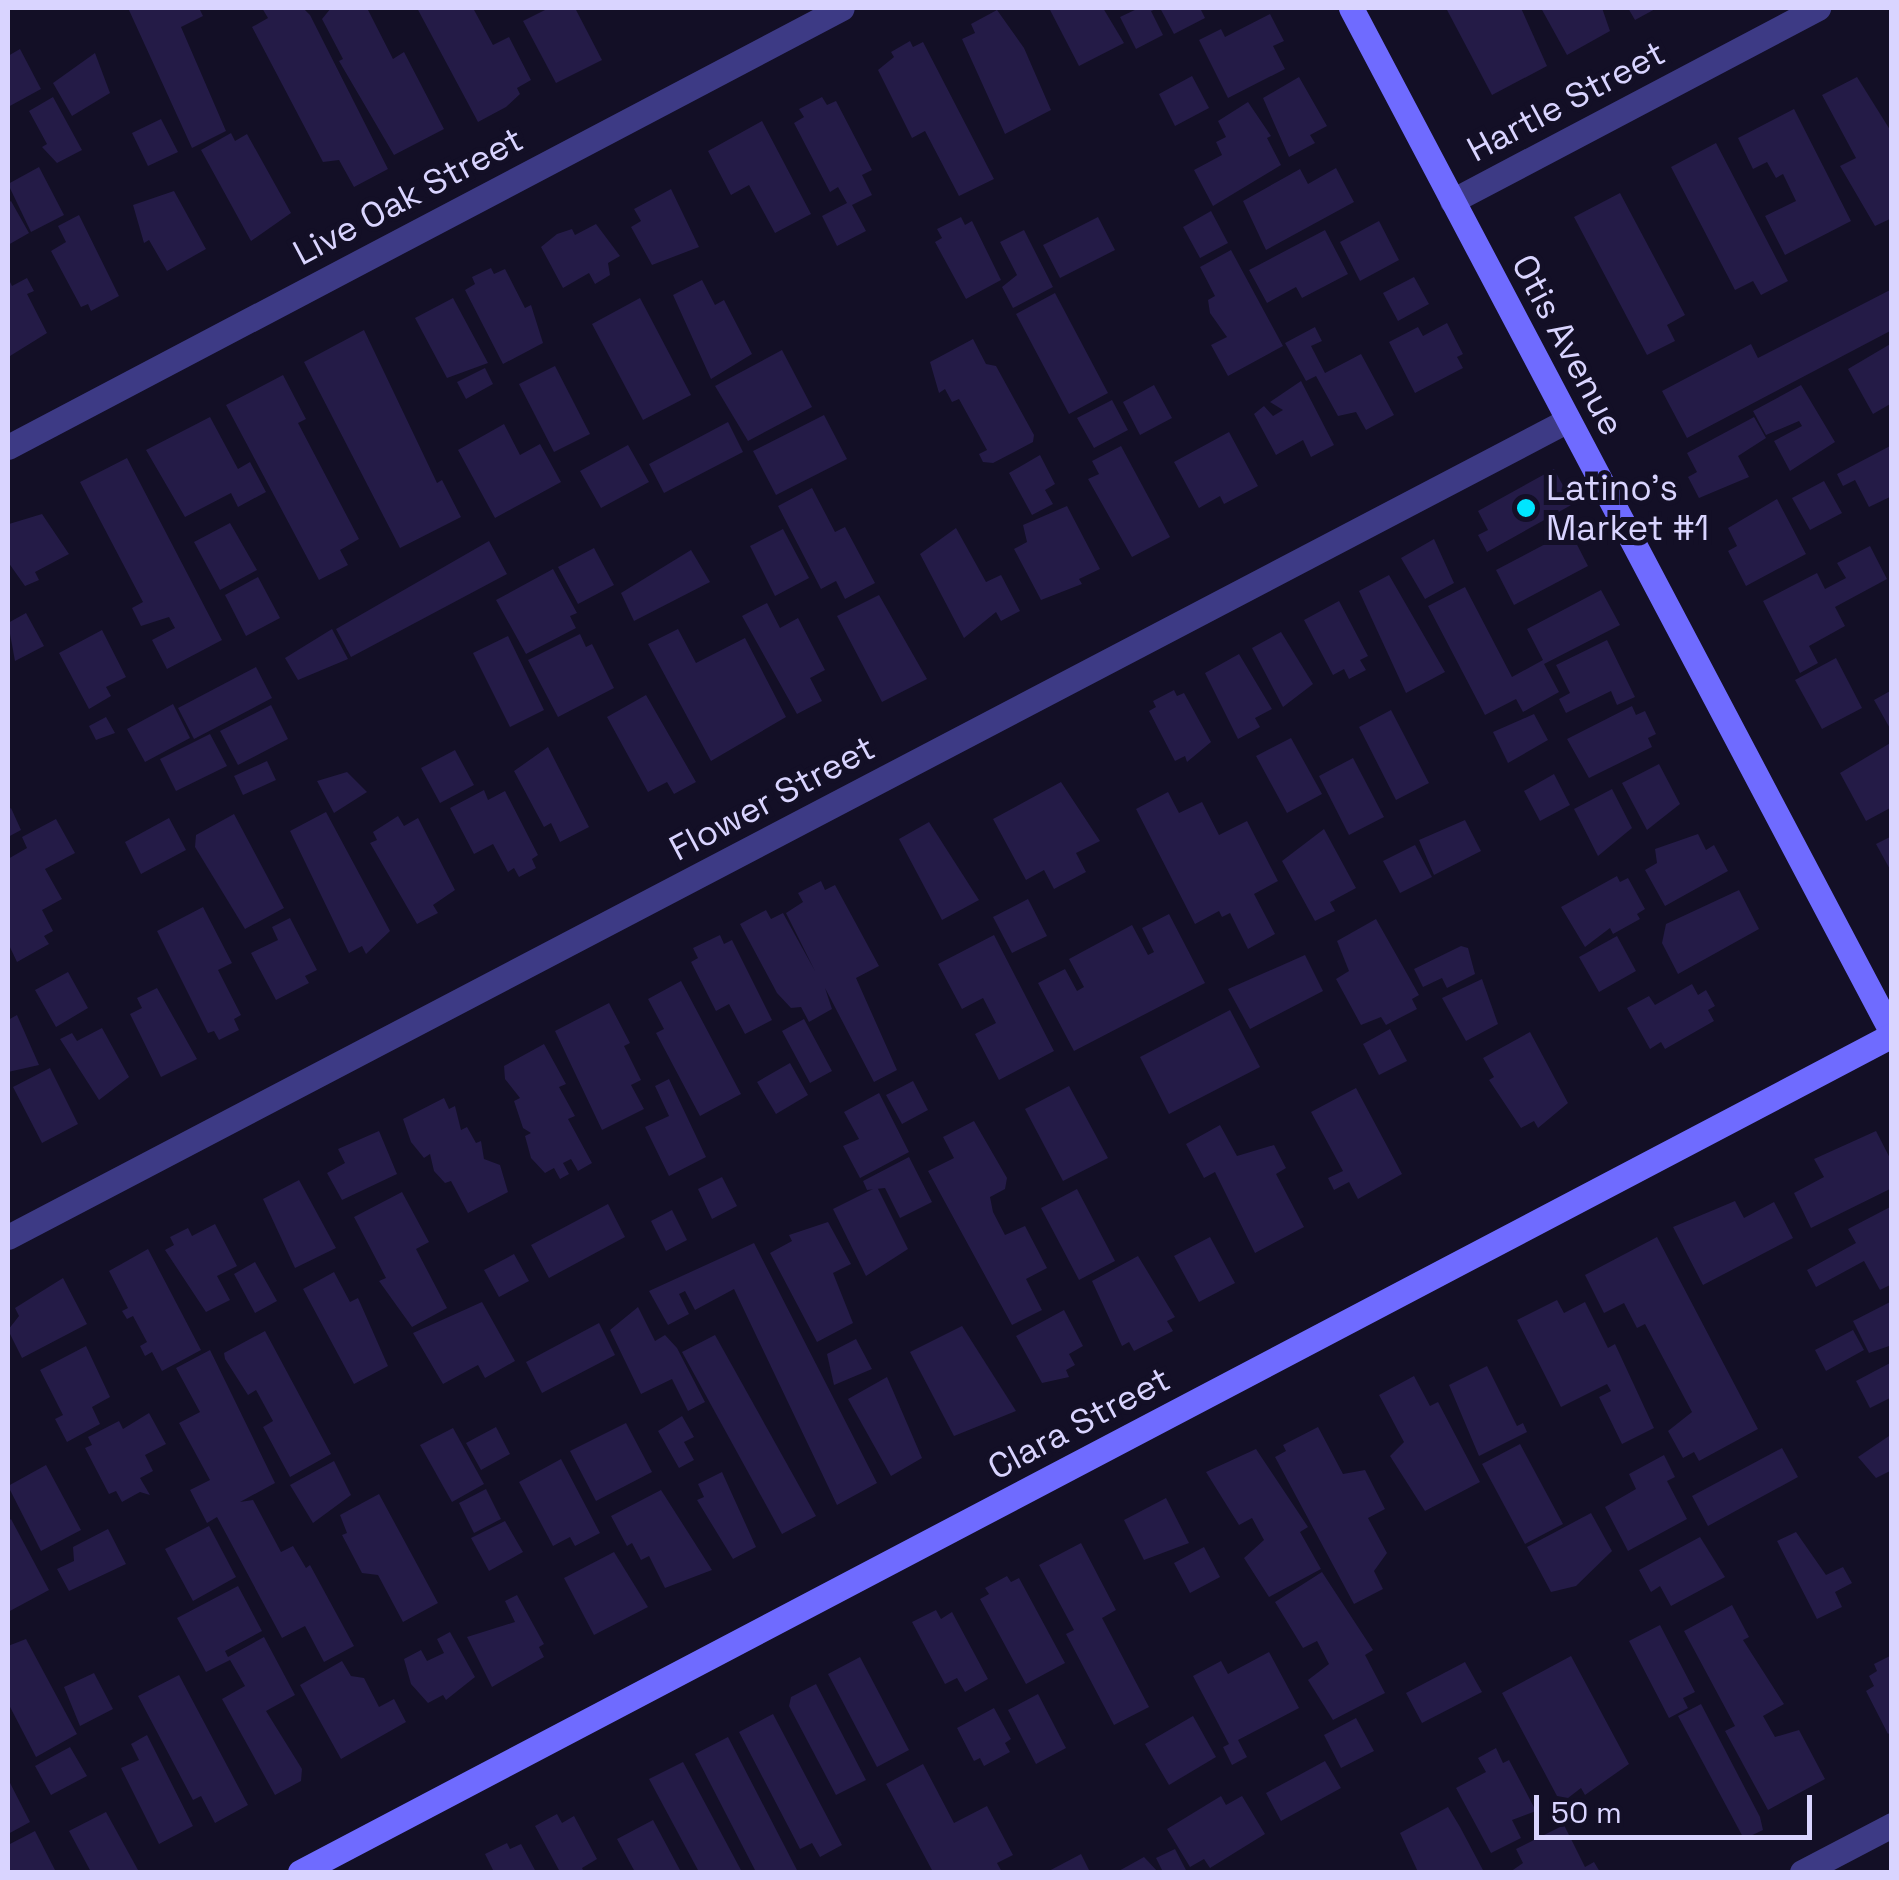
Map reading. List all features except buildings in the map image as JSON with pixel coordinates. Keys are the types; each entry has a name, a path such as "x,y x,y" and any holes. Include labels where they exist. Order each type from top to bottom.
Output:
{"street":[{"name":"Live Oak Street","path":"8,446 842,8"},
{"name":"Otis Avenue","path":"1350,8 1892,1034"},
{"name":"Hartle Street","path":"1452,200 1818,8"},
{"name":"Flower Street","path":"8,1237 1568,420"},
{"name":"Clara Street","path":"300,1872 1892,1034"},
{"path":"1802,1872 1892,1825"}],"place":[{"name":"Latino's Market #1","path":"1526,508"}]}
